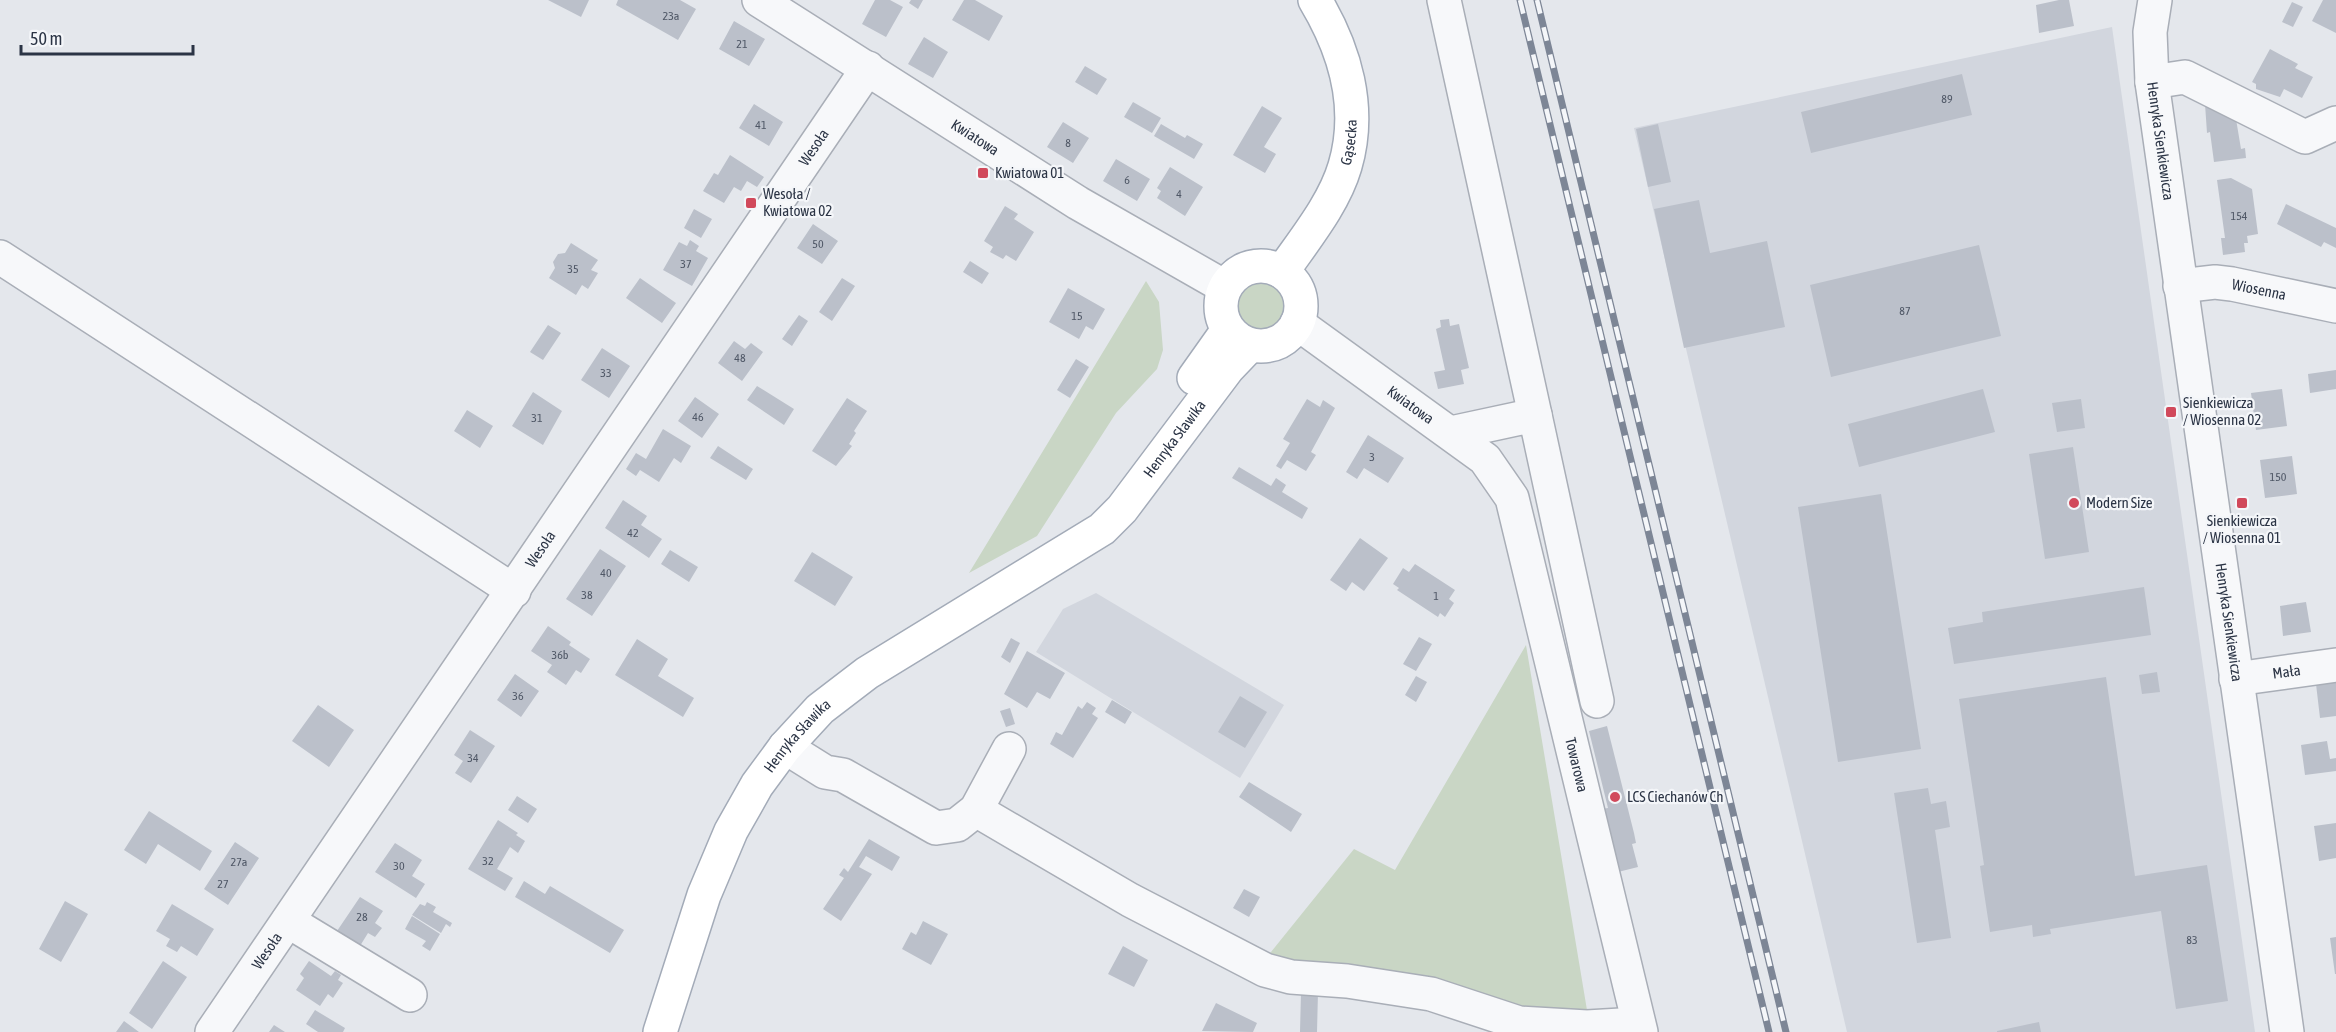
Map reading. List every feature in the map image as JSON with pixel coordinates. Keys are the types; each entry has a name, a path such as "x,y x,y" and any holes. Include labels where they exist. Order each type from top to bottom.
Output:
{"main road":[{"name":"Gąsecka","path":"1282,272 1326,205 1345,167 1352,126 1350,82 1325,4"},
{"path":"1261,266 1282,272 1297,289 1300,312 1297,323 1282,340 1261,346 1239,337 1221,312 1225,287 1239,273 1249,268 1261,266"},
{"name":"Henryka Sławika","path":"660,1032 704,895 727,842 757,785 785,747 820,709 867,673 1024,579 1068,548 1102,529 1122,510 1228,368 1239,337"}],"street":[{"name":"Kwiatowa","path":"759,0 1078,203 1225,287"},
{"path":"1444,0 1597,701"},
{"name":"Henryka Sienkiewicza","path":"2155,0 2150,32 2152,82 2287,1032"},
{"name":"Wesoła","path":"212,1032 868,68"},
{"path":"2152,82 2185,77 2305,137 2336,123"},
{"path":"0,257 514,591"},
{"name":"Wiosenna","path":"2180,285 2232,284 2336,306"},
{"name":"Kwiatowa","path":"1297,323 1485,459 1512,498"},
{"path":"1451,433 1534,415"},
{"name":"Towarowa","path":"1512,498 1640,1028"},
{"name":"Mała","path":"2236,679 2336,665"},
{"path":"785,747 825,771 843,775 936,828 957,825 976,810 1009,749"},
{"path":"976,810 1130,900 1265,970 1291,977 1347,981 1431,994 1519,1023 1640,1028"},
{"path":"288,921 410,995"}],"shaded area":[{"path":"2112,27 2255,1032 1847,1032 1634,128"},
{"path":"1096,593 1284,705 1240,778 1036,652 1063,609"}],"green space":[{"path":"1146,281 1159,302 1163,350 1157,369 1116,413 1037,536 969,573"},
{"path":"1261,281 1278,288 1285,305 1278,322 1261,329 1244,322 1237,305 1244,288"},
{"path":"1526,645 1589,1022 1263,962 1354,849 1395,870"}],"building":[{"path":"548,0 589,0 581,17"},
{"path":"618,0 680,0 696,9 678,40 616,5"},
{"path":"875,0 890,0 903,7 886,37 862,24"},
{"path":"911,0 923,0 918,9 909,3"},
{"path":"964,0 975,0 1003,16 989,41 952,20"},
{"path":"2069,0 2074,26 2039,33 2036,5"},
{"path":"2323,0 2336,0 2336,33 2312,21"},
{"path":"2292,2 2303,7 2293,27 2282,22"},
{"path":"734,21 765,39 749,66 719,49"},
{"path":"924,37 948,52 933,78 908,64"},
{"path":"2270,49 2298,64 2295,68 2313,77 2302,98 2284,89 2280,97 2256,89 2256,84 2252,82"},
{"path":"1085,66 1107,79 1097,95 1075,82"},
{"path":"1962,74 1972,115 1811,153 1801,112"},
{"path":"1133,102 1161,118 1152,133 1124,117"},
{"path":"754,104 783,122 769,146 739,128"},
{"path":"2205,104 2236,119 2241,149 2245,148 2246,158 2214,162 2210,132 2207,133"},
{"path":"1262,106 1282,118 1264,147 1276,154 1265,173 1233,155"},
{"path":"1063,122 1089,138 1073,163 1047,147"},
{"path":"1161,124 1185,138 1187,135 1203,144 1194,159 1154,136"},
{"path":"1658,124 1671,182 1648,187 1636,129"},
{"path":"730,155 764,177 757,187 747,181 741,191 734,187 724,203 703,191 714,173 718,175"},
{"path":"1116,159 1150,179 1137,201 1103,181"},
{"path":"1170,167 1203,187 1185,216 1157,198 1161,191 1157,188"},
{"path":"2231,178 2252,189 2258,234 2247,236 2248,243 2244,243 2245,252 2223,255 2221,238 2225,238 2217,180"},
{"path":"1699,200 1710,253 1767,241 1785,327 1684,348 1654,209"},
{"path":"2286,204 2336,228 2336,248 2324,242 2321,247 2277,224"},
{"path":"1005,206 1018,214 1014,219 1034,232 1016,261 1006,255 1003,259 990,252 993,247 984,241"},
{"path":"694,209 712,219 701,238 684,228"},
{"path":"813,224 838,241 822,264 797,248"},
{"path":"690,240 699,246 696,251 708,258 692,286 663,270 679,242 687,246"},
{"path":"571,243 598,260 591,270 598,273 588,289 582,285 576,295 549,278 555,268 553,262 558,254 565,253"},
{"path":"1979,245 2001,336 1831,377 1810,285"},
{"path":"970,261 989,273 982,284 963,272"},
{"path":"640,278 676,303 662,323 626,298"},
{"path":"842,278 855,286 832,321 819,312"},
{"path":"1068,288 1105,309 1093,330 1086,326 1079,339 1049,322"},
{"path":"799,315 808,321 792,346 782,339"},
{"path":"1449,319 1450,326 1459,324 1469,368 1461,370 1464,384 1438,389 1434,372 1445,370 1436,329 1441,327 1440,320"},
{"path":"548,325 561,333 543,360 530,352"},
{"path":"734,341 745,349 751,343 763,352 742,381 718,363"},
{"path":"602,348 630,366 609,398 581,380"},
{"path":"1076,359 1089,367 1070,398 1057,390"},
{"path":"2336,370 2336,389 2310,393 2308,374"},
{"path":"757,386 794,409 784,425 747,400"},
{"path":"1983,389 1995,432 1859,467 1848,424"},
{"path":"2282,389 2287,426 2256,430 2251,393"},
{"path":"533,392 562,411 543,445 512,426"},
{"path":"695,397 719,414 702,438 678,421"},
{"path":"847,398 867,411 854,431 856,433 849,444 852,446 836,466 812,451"},
{"path":"1307,399 1320,407 1323,400 1335,408 1311,452 1316,455 1306,471 1287,460 1281,469 1276,466 1290,443 1283,439"},
{"path":"2081,399 2085,428 2057,432 2052,403"},
{"path":"467,410 493,426 480,448 454,431"},
{"path":"663,429 691,446 681,463 674,458 659,482 640,470 636,476 626,469 636,453 646,459"},
{"path":"1368,435 1404,458 1388,483 1364,468 1357,479 1346,472"},
{"path":"718,446 753,469 746,480 710,458"},
{"path":"2073,447 2089,552 2045,559 2029,454"},
{"path":"2292,456 2297,494 2265,498 2260,460"},
{"path":"1239,467 1271,486 1276,478 1286,485 1282,492 1308,508 1302,519 1232,478"},
{"path":"1881,494 1921,749 1838,762 1798,507"},
{"path":"623,500 647,516 641,525 662,539 649,558 605,528"},
{"path":"1360,538 1388,558 1364,591 1352,582 1346,591 1330,580"},
{"path":"600,549 626,566 592,616 566,599"},
{"path":"670,550 698,567 689,582 661,564"},
{"path":"812,552 853,577 835,606 794,581"},
{"path":"1415,564 1455,590 1449,599 1454,603 1445,617 1440,613 1438,617 1397,590 1399,588 1393,584 1403,568 1409,572"},
{"path":"2144,587 2151,635 1954,664 1948,628 1983,622 1982,612"},
{"path":"2306,602 2311,632 2283,636 2280,606"},
{"path":"548,626 571,642 569,645 590,659 581,673 576,670 566,685 547,672 552,665 531,651"},
{"path":"1419,637 1432,644 1416,671 1403,664"},
{"path":"1011,638 1020,643 1010,663 1001,657"},
{"path":"637,639 668,659 658,676 694,698 683,717 615,675"},
{"path":"1027,651 1065,673 1050,699 1037,692 1027,708 1004,694"},
{"path":"2157,672 2160,692 2142,694 2139,675"},
{"path":"515,674 539,691 521,717 497,700"},
{"path":"1416,676 1427,682 1416,702 1405,695"},
{"path":"2106,677 2135,876 2207,865 2228,1001 2176,1009 2161,911 2050,929 2051,934 2033,937 2032,925 1990,932 1980,866 1984,865 1959,699"},
{"path":"2336,681 2336,716 2320,718 2316,684"},
{"path":"1240,696 1267,712 1245,748 1218,732"},
{"path":"1112,700 1132,712 1125,724 1105,712"},
{"path":"1087,702 1096,708 1092,714 1098,718 1073,758 1050,744 1056,732 1062,735 1078,706 1082,709"},
{"path":"318,705 354,730 329,767 292,741"},
{"path":"1010,708 1015,724 1006,727 1000,711"},
{"name":"LCS Ciechanów Ch","path":"1607,726 1634,833 1636,843 1632,844 1638,867 1618,872 1602,809 1608,808 1589,731"},
{"path":"470,730 495,746 471,783 455,773 463,761 454,755"},
{"path":"2327,741 2330,759 2336,758 2336,771 2305,775 2301,745"},
{"path":"1249,782 1302,814 1291,832 1239,797"},
{"path":"1928,788 1931,804 1946,801 1950,827 1935,830 1951,938 1917,943 1894,793"},
{"path":"517,796 537,809 528,823 508,810"},
{"path":"149,811 212,851 200,871 158,844 146,864 124,850"},
{"path":"498,820 518,833 516,835 525,841 518,853 510,847 497,869 513,878 505,891 468,869"},
{"path":"2336,823 2336,858 2319,861 2314,826"},
{"path":"869,839 900,857 892,871 866,856 859,867 872,874 841,921 823,909 844,878 839,875 844,868 848,872"},
{"path":"235,842 259,858 228,905 204,889"},
{"path":"395,843 422,860 412,876 425,884 416,898 375,872"},
{"path":"524,881 545,894 550,886 624,930 610,953 515,897"},
{"path":"1244,889 1260,897 1249,917 1233,908"},
{"path":"360,897 383,911 375,923 382,928 375,937 368,933 360,946 337,931"},
{"path":"65,901 88,914 61,962 39,949"},
{"path":"427,902 436,907 433,912 452,923 450,927 446,924 441,933 412,915 420,904 425,906"},
{"path":"172,904 214,929 197,956 181,946 177,952 166,946 170,939 156,931"},
{"path":"412,916 440,934 430,951 422,946 426,941 405,929"},
{"path":"923,921 948,934 931,965 902,949 911,932 916,935"},
{"path":"2336,937 2336,974 2335,974 2330,938"},
{"path":"1123,946 1148,960 1134,987 1108,974"},
{"path":"163,961 187,977 152,1029 129,1013"},
{"path":"309,961 331,976 335,971 341,975 338,980 343,983 333,998 328,994 320,1006 296,990 304,978 300,974"},
{"path":"1301,992 1318,992 1317,1032 1300,1032"},
{"path":"1216,1003 1257,1023 1253,1032 1202,1031"},
{"path":"315,1010 345,1028 343,1032 318,1032 306,1024"},
{"path":"124,1021 139,1032 116,1032"},
{"path":"2039,1022 2041,1032 1997,1032 1997,1031"},
{"path":"274,1025 285,1032 269,1032"}],"railway":[{"path":"1520,0 1769,1032"},
{"path":"1537,0 1786,1032"}],"place":[{"name":"Kwiatowa 01","path":"983,173"},
{"name":"Wesoła / Kwiatowa 02","path":"751,203"},
{"name":"Sienkiewicza / Wiosenna 02","path":"2171,412"},
{"name":"Modern Size","path":"2074,503"},
{"name":"Sienkiewicza / Wiosenna 01","path":"2242,503"},
{"name":"LCS Ciechanów Ch","path":"1615,797"}]}
